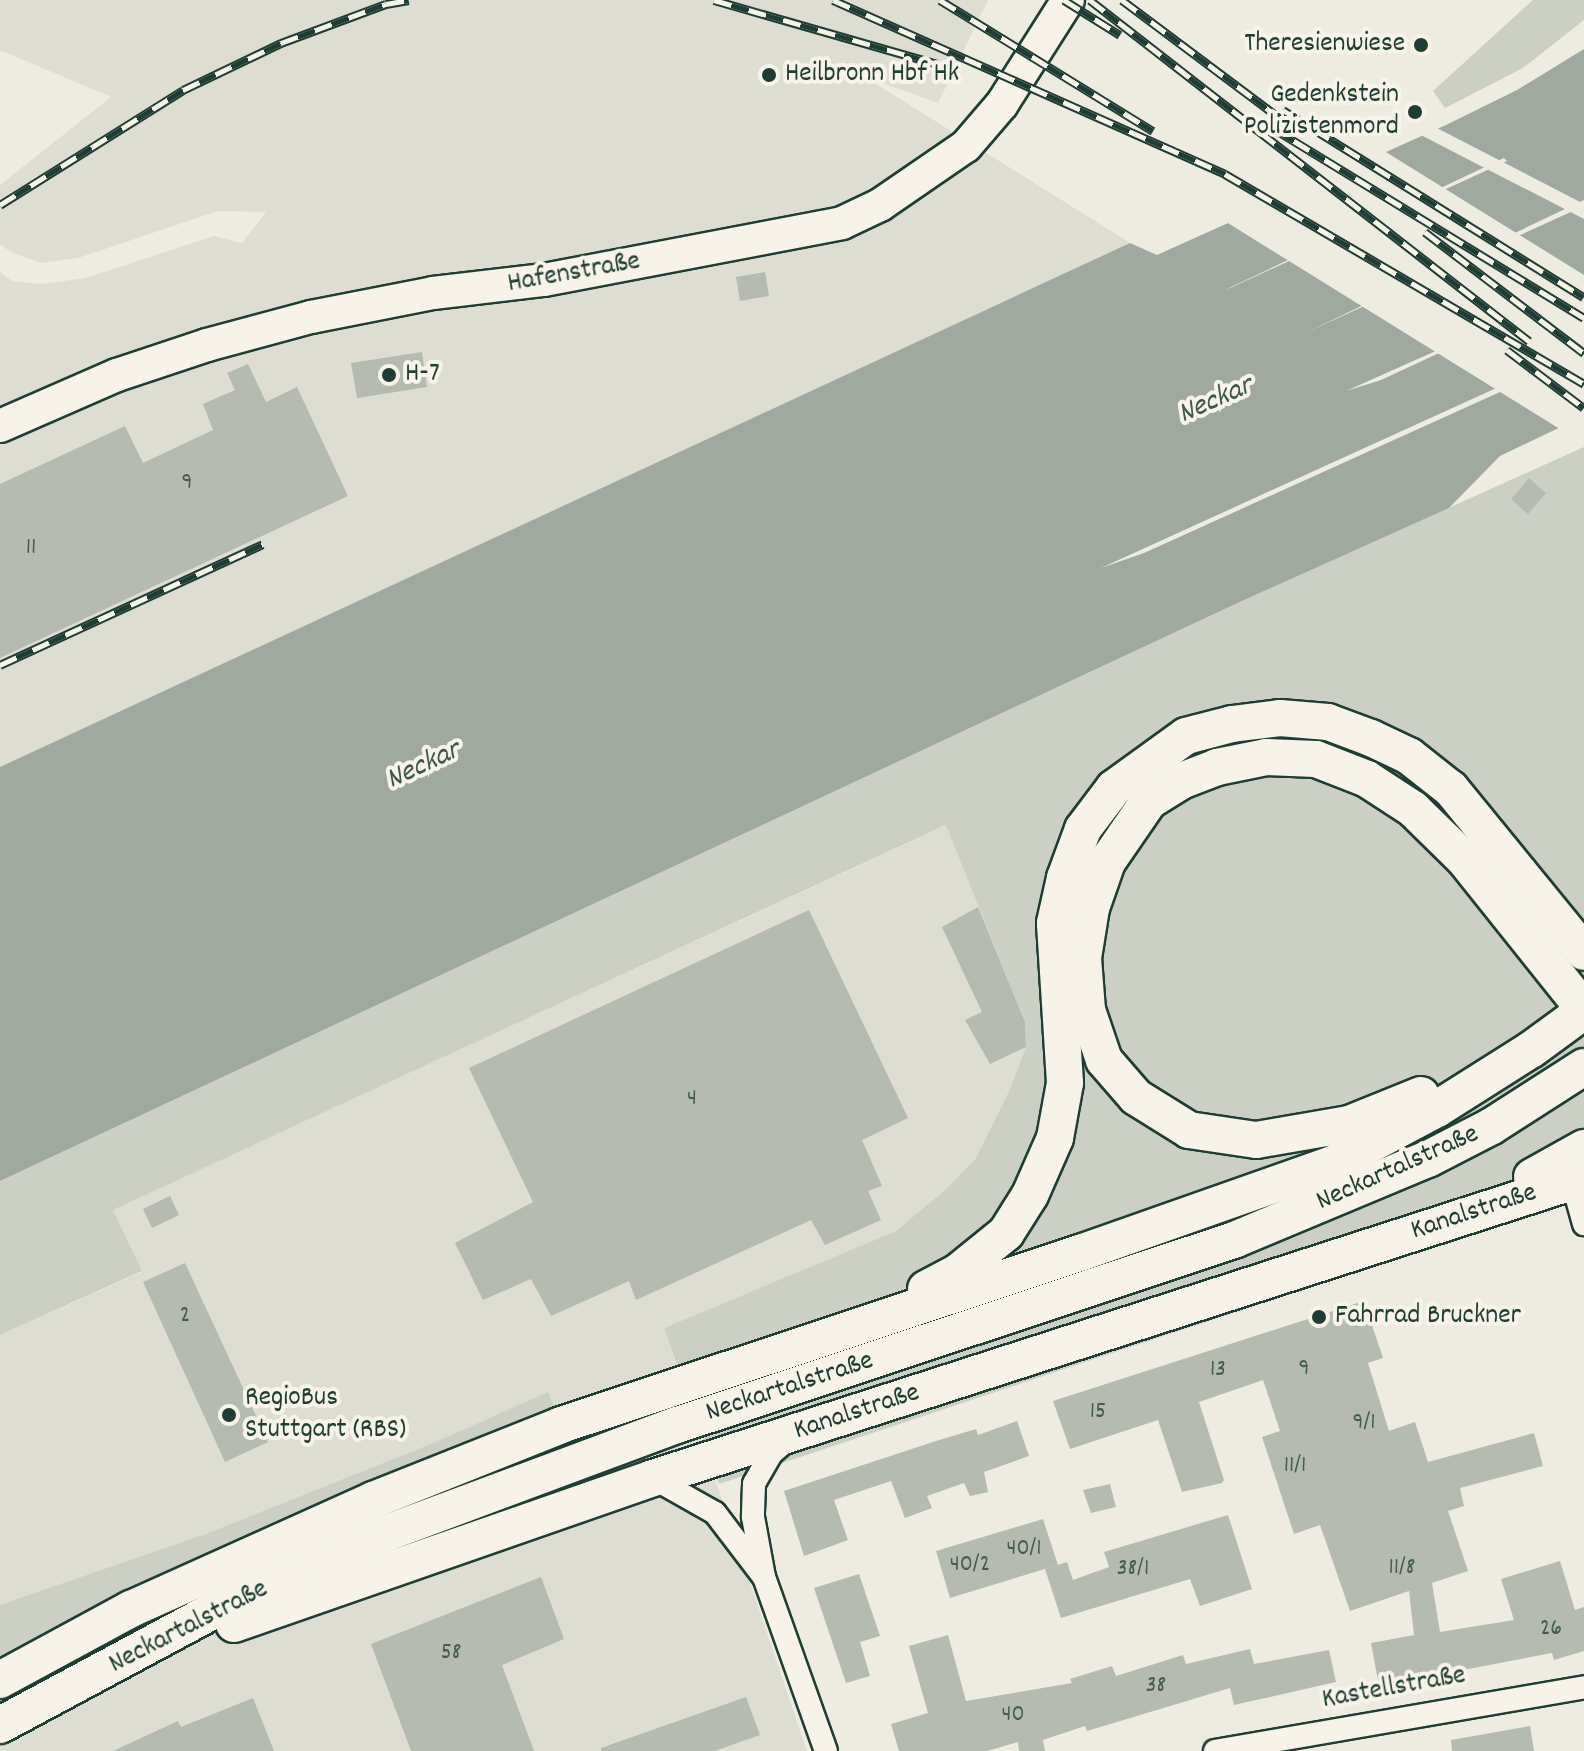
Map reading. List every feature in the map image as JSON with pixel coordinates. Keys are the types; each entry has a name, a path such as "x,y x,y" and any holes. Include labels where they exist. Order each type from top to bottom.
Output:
{"main road":[{"name":"Hafenstraße","path":"0,426 117,375 207,345 311,317 433,293 472,291 591,271 842,223 880,205 966,146 1002,104 1068,0"},
{"name":"Neckartalstraße","path":"865,1324 958,1272 1006,1233 1030,1195 1055,1138 1065,1083 1055,923 1065,878 1083,829 1114,788 1186,736 1232,724 1280,718 1328,722 1409,756 1451,789 1577,942"},
{"name":"Neckartalstraße","path":"0,1680 131,1609 373,1500 561,1425 1333,1164 1437,1109 1532,1049 1584,1010 1465,860 1413,809 1367,779 1316,759 1266,757 1217,767 1181,781 1149,801 1107,862 1091,908 1083,958 1087,1010 1104,1060 1136,1097 1189,1130 1256,1140 1349,1124 1532,1049"},
{"name":"Neckartalstraße","path":"0,1725 133,1657 224,1605 389,1532 677,1425 1234,1240 1365,1187 1492,1126 1584,1067"},
{"name":"Kanalstraße","path":"133,1657 653,1478 1373,1247 1509,1189 1580,1169"}],"street":[{"path":"1580,1169 1584,1224"},
{"path":"795,1433 771,1454 754,1484 753,1517 764,1577 819,1749"},
{"path":"653,1478 715,1513 764,1577"},
{"name":"Kastellstraße","path":"1215,1751 1584,1687"}],"shaded area":[{"path":"0,0 988,0 938,103 865,77 1130,243 0,767 0,272 12,281 41,284 86,278 214,236 242,243 266,212 218,211 78,258 41,263 11,252 0,244 0,185 111,97 0,50"},
{"path":"1533,0 1584,0 1584,20 1523,68 1445,108 1433,91"},
{"path":"1584,447 1584,1196 719,1484 664,1328 896,1231 943,1192 976,1158 1010,1089 1026,1047 1025,1022 946,825 113,1210 142,1271 0,1335 0,1181 1242,601"},
{"path":"947,825 1025,1022 1026,1047 1010,1089 976,1158 944,1192 896,1231 664,1328 807,1751 0,1751 0,1335 142,1272 113,1210"},
{"path":"548,1392 555,1410 0,1667 0,1605 206,1534 436,1442"}],"water":[{"name":"Neckar","path":"1584,49 1584,200 1305,333 1584,206 1584,285 1346,391 1381,380 1584,286 1584,348 1101,568 1144,553 1584,354 1584,416 1500,456 1449,508 1242,601 0,1181 0,767 1130,243 1157,255 1517,90","holes":["1504,158 1507,161 1228,289"]}],"pier":[{"path":"1433,126 1584,204 1584,219 1417,133"},
{"path":"1381,149 1584,275 1584,421 1563,431 1223,220"}],"building":[{"path":"765,272 769,296 740,301 736,277"},
{"name":"H-7","path":"422,352 427,387 357,398 351,363"},
{"path":"248,364 266,402 297,387 348,496 0,658 0,484 125,426 143,463 213,430 203,404 235,390 227,373"},
{"path":"1529,478 1546,493 1528,514 1511,499"},
{"path":"978,907 1025,1022 1026,1047 990,1064 965,1020 982,1012 942,927"},
{"path":"809,910 908,1118 862,1140 882,1186 868,1191 881,1220 825,1245 811,1220 636,1300 629,1281 551,1316 531,1279 483,1300 455,1243 533,1202 469,1068"},
{"path":"170,1196 179,1215 152,1228 143,1209"},
{"path":"185,1263 268,1442 225,1462 143,1282"},
{"path":"1364,1301 1383,1358 1368,1363 1389,1431 1415,1422 1428,1462 1534,1433 1543,1466 1460,1488 1464,1506 1448,1511 1468,1571 1432,1583 1440,1632 1514,1620 1501,1579 1560,1561 1575,1610 1584,1607 1584,1651 1554,1660 1552,1653 1379,1686 1371,1643 1414,1635 1409,1591 1350,1611 1320,1525 1294,1534 1262,1437 1280,1431 1263,1380 1199,1402 1224,1480 1222,1483 1182,1492 1158,1420 1070,1449 1053,1401"},
{"path":"1017,1421 1029,1456 984,1472 988,1492 970,1496 964,1483 927,1496 932,1508 905,1518 891,1481 834,1500 848,1540 804,1556 784,1491 936,1441 976,1429 978,1435"},
{"path":"1110,1484 1116,1507 1091,1513 1083,1490"},
{"path":"1228,1515 1252,1589 1200,1606 1190,1579 1061,1618 1045,1569 1067,1562 1073,1580 1109,1567 1104,1552"},
{"path":"1043,1519 1058,1565 950,1598 936,1551"},
{"path":"859,1574 880,1636 860,1642 870,1676 846,1683 814,1588"},
{"path":"541,1577 564,1639 502,1665 534,1751 411,1751 371,1644"},
{"path":"948,1635 966,1701 1072,1683 1070,1679 1112,1666 1116,1676 1183,1655 1186,1664 1250,1649 1254,1664 1329,1650 1336,1682 1234,1705 1230,1688 1087,1731 1085,1726 1043,1740 1045,1751 1019,1751 1018,1742 987,1751 899,1751 891,1724 928,1713 909,1646"},
{"path":"746,1697 760,1735 714,1751 601,1751 601,1748"},
{"path":"253,1698 274,1751 113,1751 178,1721 181,1727"},
{"path":"1530,1726 1534,1751 1452,1751 1451,1740"}],"railway":[{"path":"0,205 183,90 281,43 386,4 409,0"},
{"path":"714,0 937,64"},
{"path":"833,0 1225,174 1584,384"},
{"path":"940,0 1153,131"},
{"path":"1064,0 1120,35"},
{"path":"1090,0 1529,341"},
{"path":"1122,0 1293,128"},
{"path":"1283,110 1584,297"},
{"path":"1263,122 1584,318"},
{"path":"1425,232 1584,353"},
{"path":"1507,350 1584,408"},
{"path":"0,665 263,544"}],"place":[{"name":"Theresienwiese","path":"1421,45"},
{"name":"Heilbronn Hbf Hk","path":"769,75"},
{"name":"Gedenkstein Polizistenmord","path":"1415,112"},
{"name":"H-7","path":"389,375"},
{"name":"Fahrrad Bruckner","path":"1319,1317"},
{"name":"RegioBus Stuttgart (RBS)","path":"229,1415"}]}
